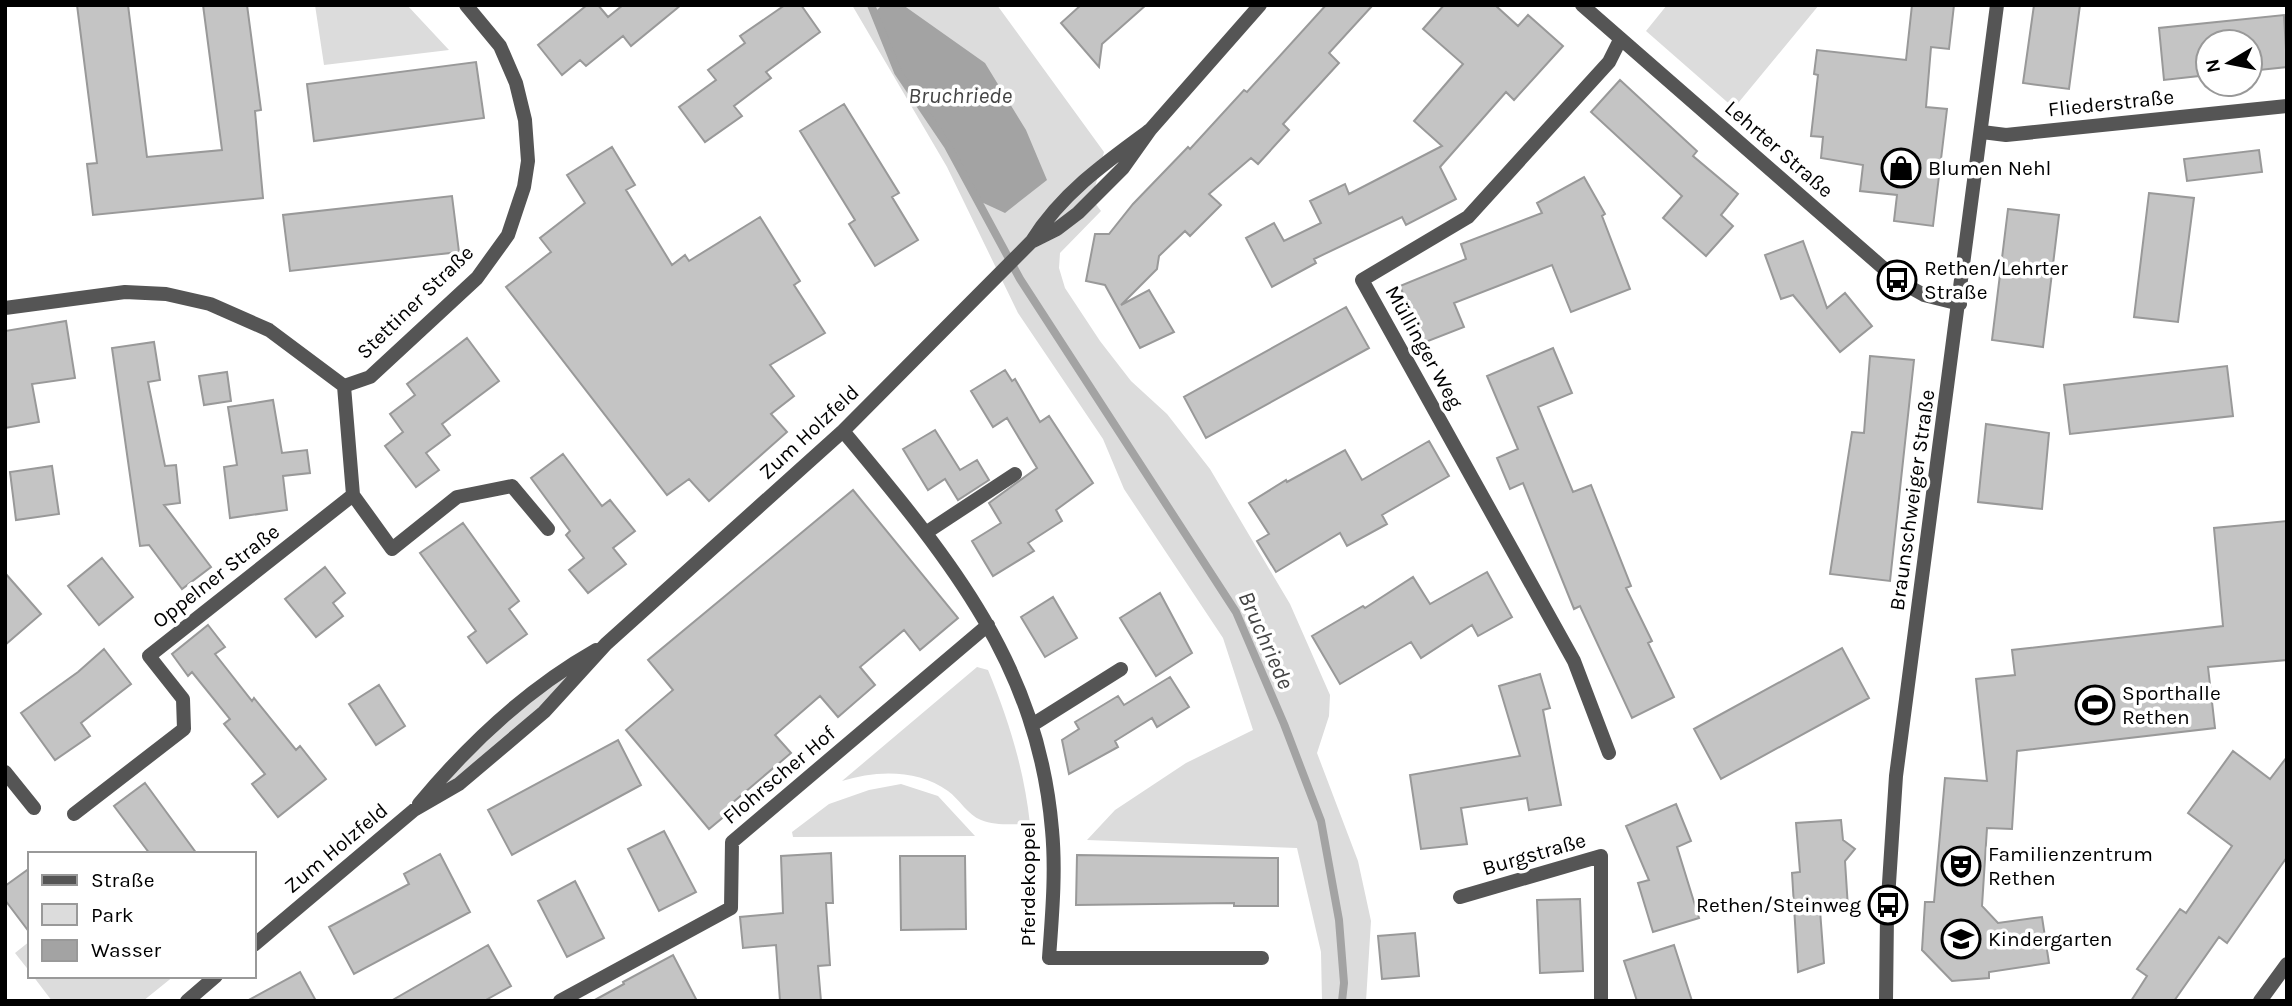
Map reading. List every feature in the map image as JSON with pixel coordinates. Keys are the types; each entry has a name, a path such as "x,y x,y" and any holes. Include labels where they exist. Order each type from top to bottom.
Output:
{"street":[{"name":"Stettiner Straße","path":"344,386 370,377 477,278 508,235 524,187 528,161 525,120 516,83 500,46 466,5"},
{"name":"Zum Holzfeld","path":"256,943 414,810 459,784 514,739 552,704 606,644 843,431 1032,242 1078,214 1123,168 1150,130 1260,5"},
{"name":"Lehrter Straße","path":"1582,5 1897,280 1924,295 1960,304"},
{"name":"Braunschweiger Straße","path":"1886,1001 1887,915 1896,776 1960,304 1997,5"},
{"name":"Müllinger Weg","path":"1609,753 1574,661 1362,280 1468,217 1609,62 1620,40"},
{"name":"Fliederstraße","path":"1982,132 2006,135 2287,106"},
{"path":"5,308 125,292 166,293 210,304 269,330 344,386 353,495 392,549 457,497 512,486 548,529"},
{"name":"Pferdekoppel","path":"843,431 927,532 961,580 1013,673 1032,725 1052,831 1049,958 1262,958"},
{"path":"927,532 1015,474"},
{"name":"Oppelner Straße","path":"74,814 184,729 183,699 149,656 353,495"},
{"name":"Flohrscher Hof","path":"560,1001 731,908 732,842 988,625"},
{"name":"Zum Holzfeld","path":"414,810 447,769 501,720 568,666 606,644"},
{"path":"1032,725 1122,669"},
{"path":"5,772 34,808"},
{"name":"Burgstraße","path":"1460,897 1601,856 1601,1001"},
{"path":"2260,1001 2287,964"},
{"path":"196,998 214,978"}],"green space":[{"path":"315,5 407,5 449,50 324,65"},
{"path":"852,5 997,5 1104,152 1092,199 1101,211 1060,253 1059,268 1065,288 1100,341 1131,381 1167,414 1210,469 1290,604 1330,695 1329,716 1317,753 1358,861 1371,921 1366,1001 1322,1001 1321,952 1297,848 1087,840 1115,810 1186,763 1253,730 1223,638 1124,489 1103,439 1018,313 947,167"},
{"path":"1667,5 1819,5 1734,108 1646,31"},
{"path":"583,662 544,712 441,789 483,738"},
{"path":"977,667 988,670 1003,708 1020,765 1030,824 999,824 981,820 948,791 910,775 869,775 842,781"},
{"path":"901,784 938,796 975,836 793,837 792,832 829,804 869,790"},
{"path":"28,943 28,969 15,953"},
{"path":"35,978 172,978 143,1001 52,1001"}],"water":[{"name":"Bruchriede","path":"882,5 903,5 985,63 1026,130 1047,180 1005,213 977,200 948,146 898,72 874,13"}],"building":[{"path":"77,5 128,5 147,157 222,150 203,5 247,5 261,110 255,111 263,198 93,215 87,164 97,163"},
{"path":"587,5 598,5 608,17 623,5 681,5 631,46 623,36 586,66 580,60 562,75 538,45"},
{"path":"785,5 801,5 820,32 766,72 771,78 734,106 742,116 705,142 679,107 716,80 708,70 745,43 740,36"},
{"path":"1081,5 1146,5 1102,44 1099,67 1061,23"},
{"path":"1326,5 1373,5 1329,53 1339,63 1283,124 1289,130 1258,164 1251,158 1209,194 1221,205 1190,236 1185,231 1159,256 1157,269 1121,305 1149,290 1174,332 1140,348 1105,285 1086,281 1095,234 1109,234 1133,204 1188,147 1190,149 1244,90 1247,92"},
{"path":"1444,5 1495,5 1518,26 1528,15 1563,46 1514,100 1506,92 1440,167 1456,199 1406,225 1402,217 1314,259 1316,263 1272,287 1246,238 1274,223 1284,241 1321,223 1310,201 1345,184 1349,194 1442,146 1414,121 1463,64 1423,29"},
{"path":"1912,5 1954,5 1949,49 1931,47 1926,107 1947,109 1933,226 1894,221 1897,195 1860,191 1863,165 1821,158 1823,137 1811,136 1818,75 1814,74 1817,50 1906,60"},
{"path":"2034,5 2080,5 2069,89 2023,83"},
{"path":"2284,15 2287,67 2264,69 2264,28 2194,28 2194,77 2164,80 2159,28"},
{"path":"476,62 484,118 314,141 307,84"},
{"path":"1620,80 1697,151 1693,156 1738,194 1721,215 1733,226 1706,256 1663,218 1682,196 1591,112"},
{"path":"844,104 899,193 892,197 918,240 875,266 849,224 855,220 800,131"},
{"path":"612,147 635,185 626,190 672,265 685,255 689,261 760,217 800,281 794,285 825,333 770,365 794,396 771,414 787,432 709,501 689,479 667,495 506,287 551,252 540,238 585,203 567,175"},
{"path":"2259,150 2262,172 2187,181 2184,159"},
{"path":"1584,177 1605,214 1602,216 1630,289 1571,312 1552,265 1454,303 1464,327 1423,343 1400,286 1466,259 1461,244 1542,213 1537,203"},
{"path":"2149,193 2194,198 2178,322 2134,317"},
{"path":"452,196 459,252 290,271 283,215"},
{"path":"2008,209 2059,215 2043,347 1992,340"},
{"path":"1803,241 1827,308 1845,293 1872,326 1840,352 1793,295 1781,299 1765,255"},
{"path":"1346,307 1369,348 1206,438 1184,397"},
{"path":"66,321 75,378 32,384 39,422 5,428 5,331"},
{"path":"467,338 499,381 442,424 450,435 426,453 439,470 416,487 385,446 403,432 390,414 415,395 407,384"},
{"path":"154,342 160,380 148,382 165,466 176,465 180,503 164,505 211,567 182,589 149,545 140,546 112,348"},
{"path":"1553,348 1572,393 1538,407 1573,492 1591,485 1631,586 1626,588 1652,641 1648,643 1674,697 1632,718 1580,606 1574,609 1523,483 1510,489 1497,458 1518,449 1487,376"},
{"path":"1870,356 1914,360 1890,581 1830,574 1852,432 1864,433"},
{"path":"2227,366 2233,416 2070,434 2064,385"},
{"path":"1005,370 1012,381 1015,379 1040,422 1049,416 1093,483 1056,510 1062,521 1028,543 1034,551 993,576 972,541 1001,523 989,503 1037,468 1007,418 993,427 971,391"},
{"path":"227,372 231,401 204,405 199,376"},
{"path":"273,400 282,453 307,450 310,473 283,476 287,510 230,518 224,467 237,465 228,407"},
{"path":"1986,424 2049,433 2042,509 1978,502"},
{"path":"935,430 960,470 977,460 989,480 958,500 945,479 928,490 903,449"},
{"path":"1429,441 1449,476 1382,515 1387,524 1347,546 1340,533 1276,572 1257,541 1269,534 1249,503 1286,480 1287,482 1345,450 1362,480"},
{"path":"563,454 602,506 610,500 635,531 613,548 626,564 588,593 569,570 584,558 566,535 570,531 531,478"},
{"path":"52,466 59,514 16,520 10,472"},
{"path":"853,490 958,618 920,650 904,630 860,667 875,685 838,717 820,696 775,735 791,753 724,810 727,814 709,829 626,730 673,690 648,660"},
{"path":"2287,521 2287,660 2208,667 2215,728 2017,751 2012,829 1987,828 1982,906 1998,923 2042,917 2049,963 1989,972 1989,978 1952,981 1922,950 1925,902 1934,902 1945,778 1987,781 1976,679 2015,675 2012,650 2223,626 2214,528"},
{"path":"463,523 519,601 509,609 527,634 487,663 468,637 476,631 420,553"},
{"path":"102,558 133,597 99,625 68,586"},
{"path":"325,567 345,593 333,603 343,616 316,637 285,599"},
{"path":"1487,572 1512,617 1478,636 1472,625 1421,658 1411,642 1340,684 1312,636 1363,606 1365,608 1413,577 1430,604"},
{"path":"5,573 41,614 5,645"},
{"path":"1160,593 1192,653 1156,676 1120,618"},
{"path":"1053,597 1077,638 1045,657 1021,617"},
{"path":"208,625 225,647 215,654 252,701 254,698 296,750 300,746 326,779 278,817 252,784 265,774 224,724 230,719 192,672 188,676 172,654"},
{"path":"1842,648 1869,698 1721,779 1694,729"},
{"path":"104,649 131,684 81,723 90,736 55,760 21,713 78,672"},
{"path":"1540,674 1550,708 1543,710 1561,805 1529,810 1527,798 1461,808 1467,844 1421,849 1410,775 1520,756 1499,686"},
{"path":"1170,677 1189,707 1157,727 1152,718 1115,741 1118,747 1069,774 1062,740 1079,729 1075,722 1118,696 1124,705"},
{"path":"379,685 405,726 376,745 349,704"},
{"path":"618,740 641,785 512,855 488,810"},
{"path":"2233,751 2270,779 2287,757 2287,857 2227,943 2219,937 2174,1001 2131,1001 2147,976 2137,969 2180,909 2186,913 2232,846 2188,813"},
{"path":"145,783 196,852 148,852 114,806"},
{"path":"1676,804 1691,841 1677,847 1699,918 1653,932 1638,883 1649,880 1626,826"},
{"path":"1841,820 1843,840 1855,849 1845,861 1848,908 1820,910 1824,963 1798,972 1792,873 1800,872 1796,823"},
{"path":"664,831 696,892 659,911 628,849"},
{"path":"831,853 833,903 826,903 830,965 818,966 821,1001 780,1001 776,945 743,948 740,917 783,913 781,856"},
{"path":"440,854 470,912 354,974 329,927 409,884 404,874"},
{"path":"1077,855 1278,858 1278,906 1234,906 1234,903 1076,905"},
{"path":"900,856 965,856 966,929 901,930"},
{"path":"28,869 28,930 5,900 5,886"},
{"path":"575,881 604,938 567,957 538,901"},
{"path":"1580,899 1583,971 1540,973 1537,900"},
{"path":"1415,933 1419,976 1382,979 1378,936"},
{"path":"488,945 511,986 484,1001 391,1001"},
{"path":"1674,945 1692,1001 1637,1001 1624,961"},
{"path":"673,955 697,1001 593,1001 624,984 623,982"},
{"path":"300,972 316,1001 247,1001"}],"waterway":[{"name":"Bruchriede","path":"871,5 898,72 948,146 1020,279 1236,612 1284,724 1321,821 1339,920 1344,983 1342,1001"}],"place":[{"name":"Blumen Nehl","path":"1901,168"},
{"name":"Rethen/Lehrter Straße","path":"1897,280"},
{"name":"Sporthalle Rethen","path":"2095,705"},
{"name":"Familienzentrum Rethen","path":"1961,866"},
{"name":"Rethen/Steinweg","path":"1888,905"},
{"name":"Kindergarten","path":"1961,939"}]}
